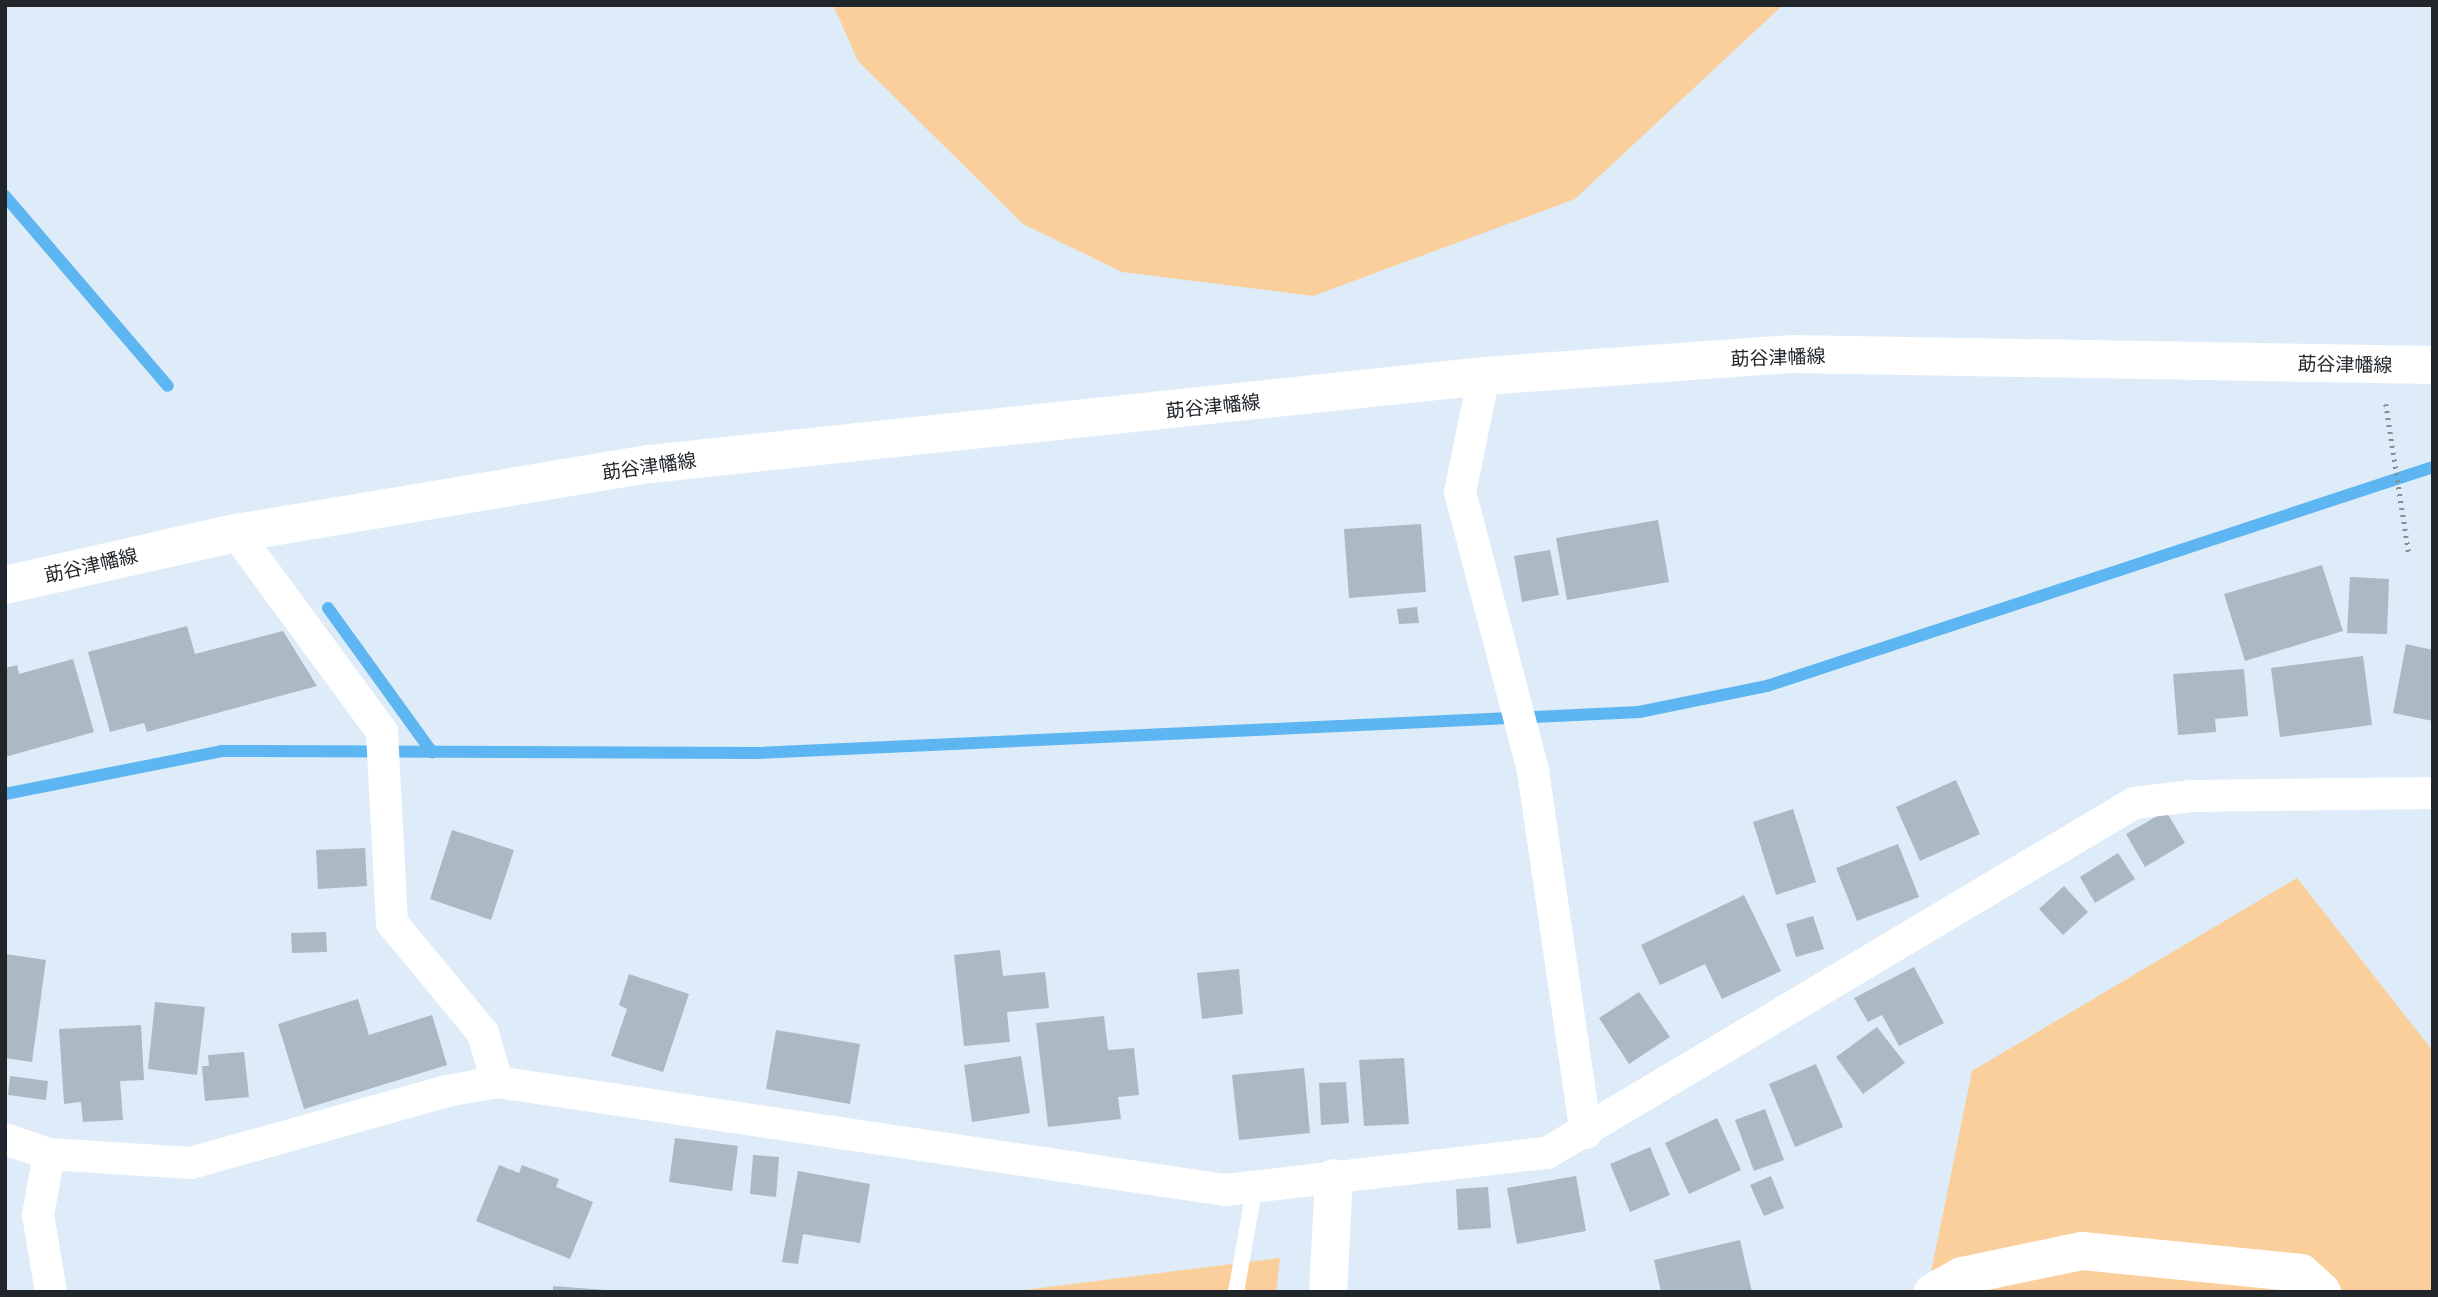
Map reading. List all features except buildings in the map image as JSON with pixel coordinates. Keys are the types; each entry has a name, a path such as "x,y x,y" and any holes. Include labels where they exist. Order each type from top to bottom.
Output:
{"main road":[{"name":"莇谷津幡線","path":"5,585 236,533 650,464 1484,376 1792,354 2433,365"},
{"path":"1328,1292 1334,1178"},
{"path":"1933,1292 1962,1276 2082,1251 2301,1273 2322,1292"}],"street":[{"path":"1484,376 1460,492 1533,771 1586,1133"},
{"path":"236,533 382,732 392,923 483,1033 497,1082"},
{"path":"5,1139 50,1154 191,1163 447,1091 497,1082 1225,1190 1547,1153 1586,1133 2134,803 2191,796 2433,793"},
{"path":"50,1154 38,1215 51,1292"}],"lane":[{"path":"1236,1292 1255,1185"}],"path":[{"path":"2381,365 2392,459 2409,555"}],"shaded area":[{"path":"833,5 1783,5 1575,199 1313,296 1122,272 1023,224 858,61"},
{"path":"2297,878 2433,1051 2433,1292 1927,1292 1972,1071"},
{"path":"1280,1258 1276,1292 1007,1292"}],"waterway":[{"path":"5,196 168,386"},
{"path":"5,794 222,751 758,753 1639,712 1767,686 2433,467"},
{"path":"328,608 432,752"}]}
